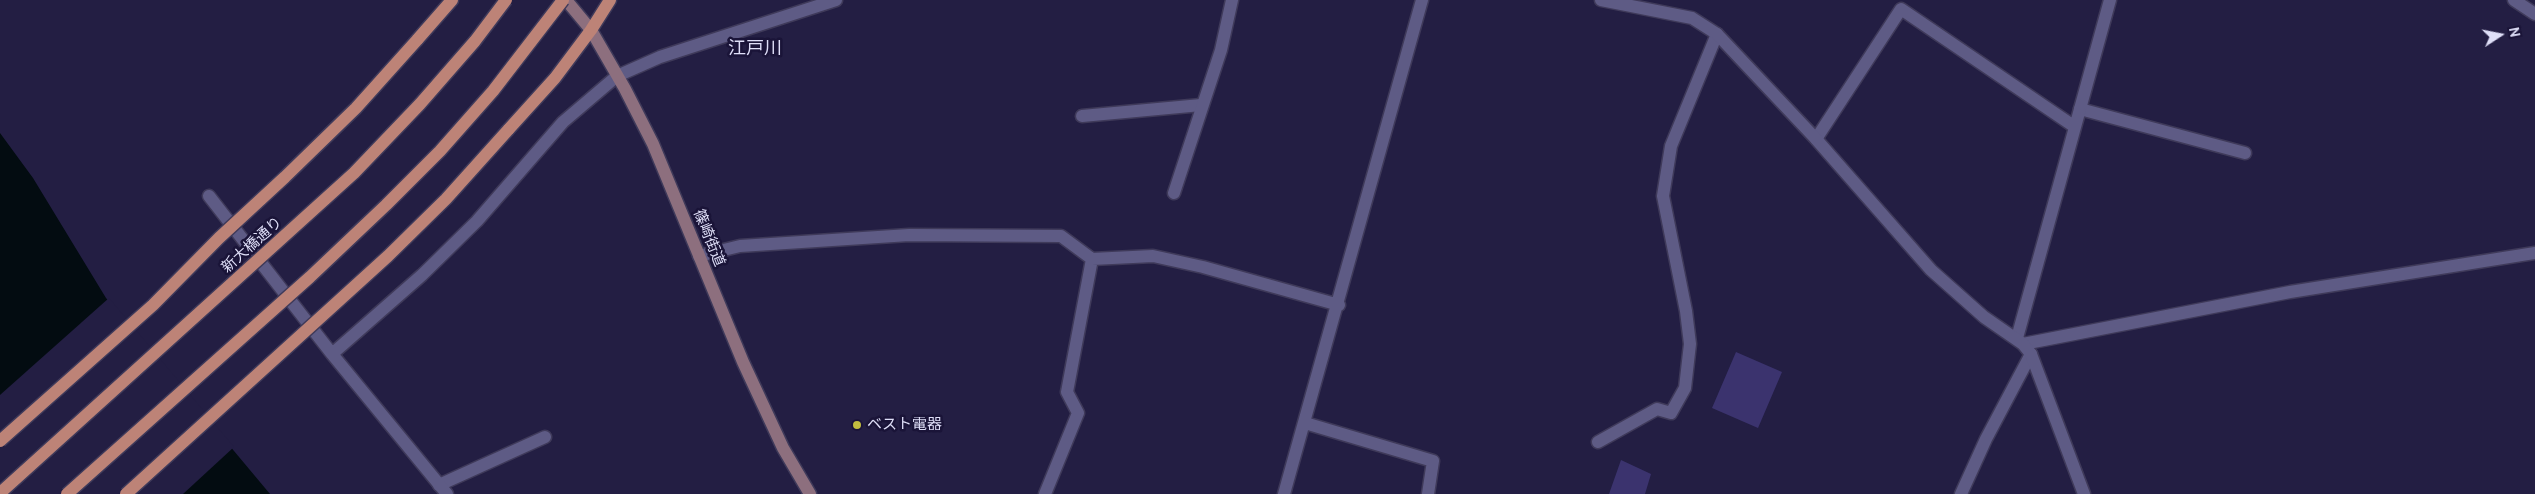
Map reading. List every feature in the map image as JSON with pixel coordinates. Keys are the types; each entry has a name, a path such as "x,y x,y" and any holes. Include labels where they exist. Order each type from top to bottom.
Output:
{"main road":[{"path":"0,441 152,305 356,108 452,0"},
{"name":"新大橋通り","path":"0,493 354,173 420,104 475,41 506,0"},
{"path":"67,494 310,277 386,205 440,151 492,91 565,0"},
{"name":"篠崎街道","path":"565,0 591,30 653,144 743,362 783,448 810,494"},
{"path":"126,494 388,256 452,192 555,78 591,30 610,0"}],"street":[{"path":"332,354 422,275 477,221 563,122 617,76 660,57 805,4 836,0"},
{"path":"1174,193 1222,50 1232,0"},
{"path":"1284,494 1339,305 1422,0"},
{"path":"1602,0 1692,18 1717,34 1816,139 1931,270 1984,317 2023,346 2084,494"},
{"path":"1960,494 1986,439 2023,346 2075,127 2110,0"},
{"path":"2514,0 2535,14"},
{"path":"1816,139 1904,4 2075,127"},
{"path":"1598,442 1657,409 1671,413 1685,388 1690,344 1686,311 1663,196 1671,146 1717,34"},
{"path":"1082,116 1202,105"},
{"path":"2080,109 2245,153"},
{"path":"209,196 332,354 443,489 545,437"},
{"path":"699,256 740,246 909,235 1062,236 1092,259 1154,256 1203,267 1339,305"},
{"path":"2023,346 2290,292 2535,253"},
{"path":"1046,494 1078,413 1067,392 1092,259"},
{"path":"1305,423 1433,461 1428,494"}],"shaded area":[{"path":"0,133 33,178 106,298 270,494 0,494"},
{"path":"1736,352 1782,372 1758,428 1712,408"},
{"path":"1621,460 1651,474 1645,494 1609,494"}],"pier":[{"path":"109,298 234,447 183,494 0,494 0,395"}],"place":[{"name":"ベスト電器","path":"857,425"}],"district":[{"name":"江戸川","path":"755,49"}]}
